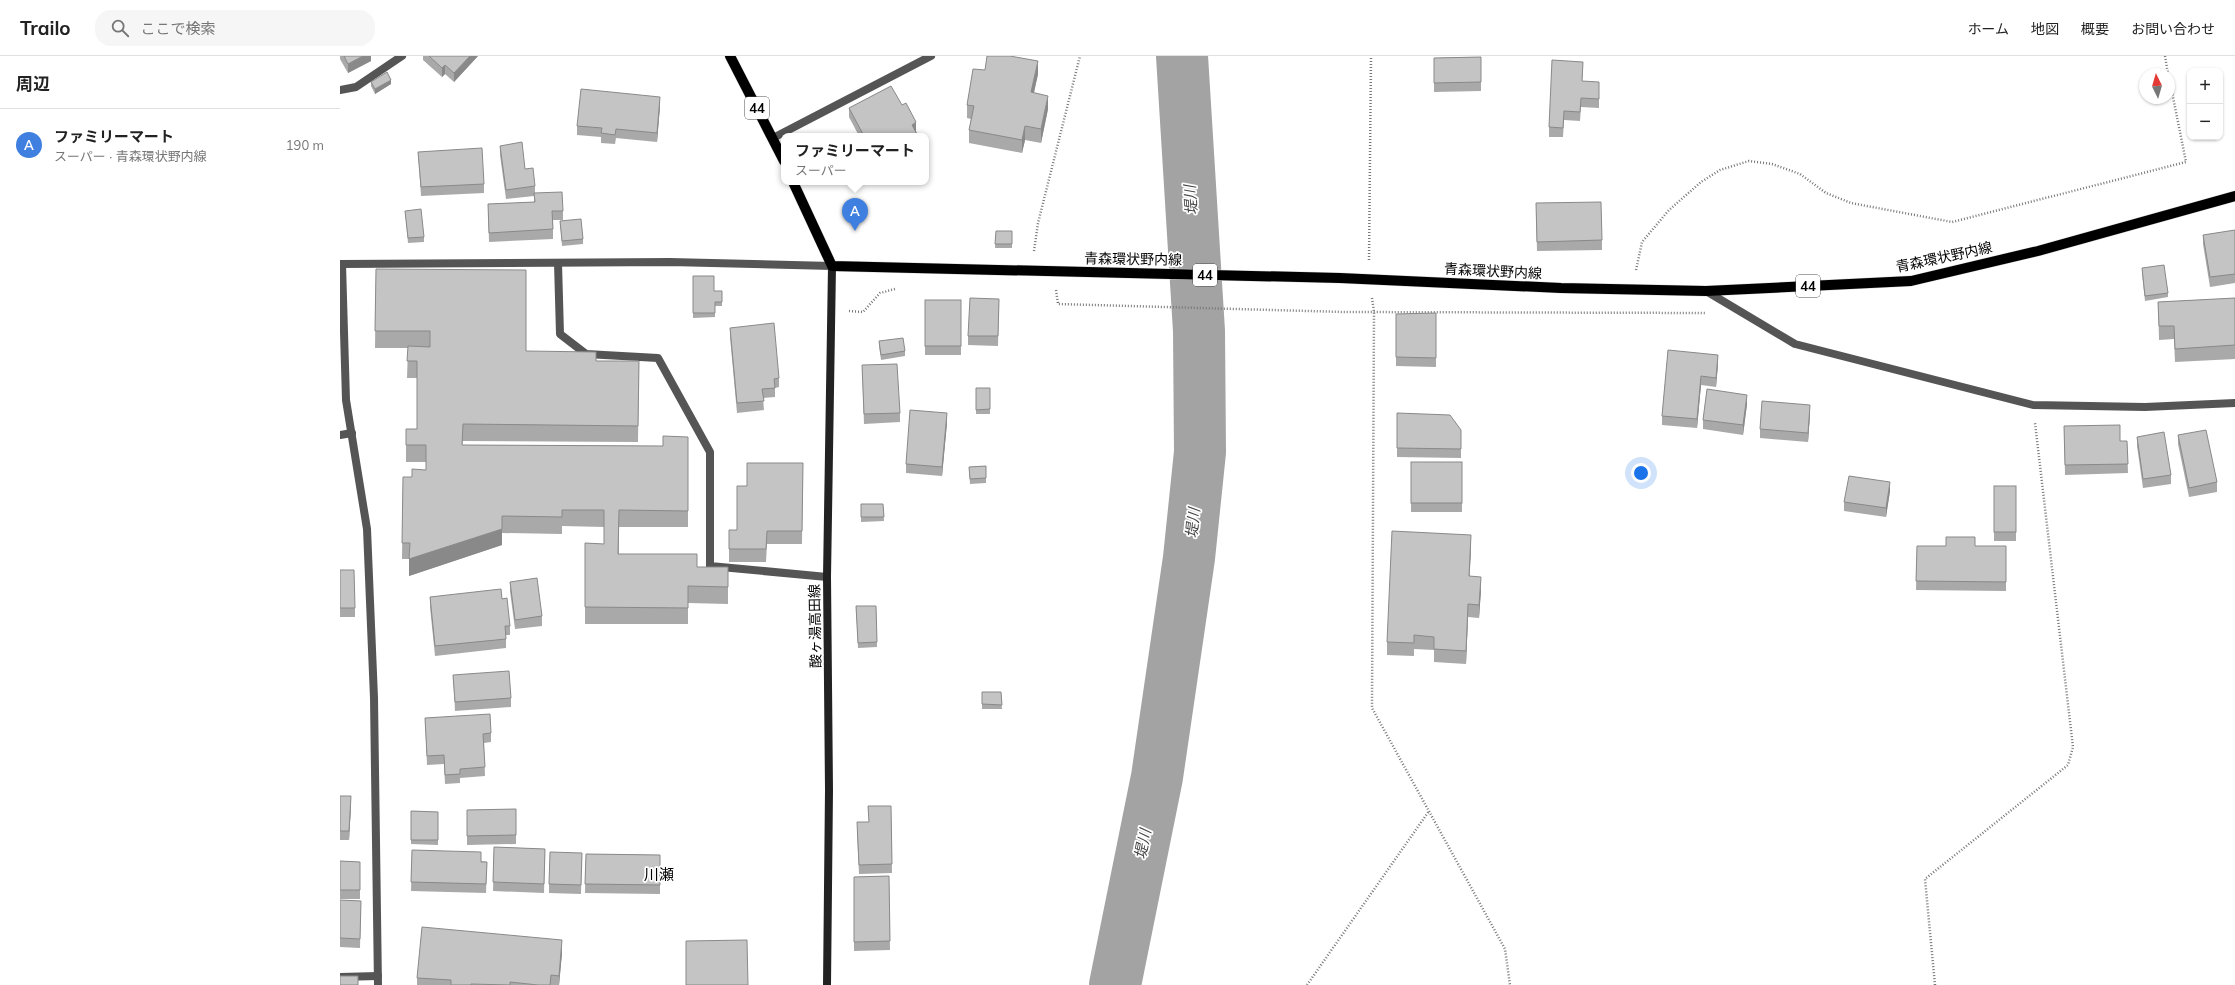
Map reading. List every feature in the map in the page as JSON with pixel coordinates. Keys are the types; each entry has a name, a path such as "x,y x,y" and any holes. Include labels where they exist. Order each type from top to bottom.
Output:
{"main road":[{"name":"44","path":"730,56 781,155"},
{"path":"794,185 832,266"},
{"name":"青森環状野内線","path":"832,266 1340,278 1631,290 1706,291 1911,281 2038,251 2235,196"},
{"name":"酸ヶ湯高田線","path":"827,985 829,790 827,577 832,266"}],"street":[{"path":"340,90 356,87 402,56"},
{"path":"783,133 931,56"},
{"path":"773,138 781,134"},
{"path":"378,985 374,698 367,537 346,400 341,264 670,262 832,266"},
{"path":"558,263 560,334 586,354 658,358 710,452 710,566 827,577"},
{"path":"1706,291 1795,344 2033,405 2144,407 2235,403"},
{"path":"340,435 352,433"},
{"path":"340,977 378,976"}],"path":[{"path":"1032,270 1038,223 1080,56"},
{"path":"1371,56 1369,279 1374,312 1372,708 1505,949 1510,985"},
{"path":"2165,56 2168,68"},
{"path":"1631,290 1642,242 1669,210 1702,182 1720,170 1749,161 1772,164 1800,174 1826,193 1852,203 1952,222 2186,162 2175,104"},
{"path":"831,309 863,312 880,293 899,288"},
{"path":"1056,288 1058,304 1344,312 1743,314"},
{"path":"1935,985 1925,879 2068,765 2073,746 2033,405"},
{"path":"1307,985 1429,811"}],"building":[{"path":"344,56 363,56 348,64"},
{"path":"429,56 470,56 454,73 445,65 442,68"},
{"path":"987,56 1010,56 1038,61 1031,92 1048,96 1041,129 1025,126 1022,140 969,130 974,106 967,105 973,69 985,70"},
{"path":"1481,57 1481,82 1434,83 1434,58"},
{"path":"1552,60 1583,62 1582,81 1599,82 1599,99 1581,98 1580,112 1564,111 1563,128 1549,127"},
{"path":"387,72 391,80 375,89 371,82"},
{"path":"891,86 902,105 906,103 916,122 912,125 916,133 862,133 849,108"},
{"path":"581,89 660,97 657,133 616,129 615,135 601,133 602,128 577,126"},
{"path":"522,142 525,169 533,168 535,186 506,190 500,146"},
{"path":"482,148 484,184 421,187 418,152"},
{"path":"562,192 563,211 552,211 553,229 489,233 488,204 535,202 534,193"},
{"path":"1601,202 1602,240 1537,242 1536,203"},
{"path":"421,209 424,237 408,238 405,211"},
{"path":"581,219 583,239 562,241 560,221"},
{"path":"2235,230 2235,274 2210,277 2203,235"},
{"path":"996,231 1012,231 1012,244 995,244"},
{"path":"2164,265 2168,293 2145,296 2142,268"},
{"path":"376,269 526,270 526,351 596,352 596,361 639,361 638,426 463,424 462,445 663,446 663,436 688,437 688,511 619,510 618,554 697,554 697,567 728,567 728,587 688,586 688,608 585,607 585,543 604,544 604,510 562,510 562,517 502,516 502,529 409,559 410,543 402,543 403,477 412,477 412,469 426,470 426,445 406,445 406,429 417,429 417,361 407,361 408,346 430,347 430,331 375,331"},
{"path":"693,276 714,276 714,291 722,291 722,302 715,302 715,313 693,313"},
{"path":"970,298 999,299 998,336 968,336"},
{"path":"2235,298 2235,345 2175,349 2174,326 2159,326 2158,302"},
{"path":"925,300 961,300 961,346 925,346"},
{"path":"1436,313 1436,358 1396,357 1396,314"},
{"path":"774,323 779,378 774,379 775,388 762,389 764,401 737,403 730,328"},
{"path":"903,338 905,351 881,355 879,341"},
{"path":"1668,350 1718,355 1716,378 1701,376 1697,419 1662,416"},
{"path":"897,364 900,413 864,414 862,365"},
{"path":"976,388 990,388 990,409 976,410"},
{"path":"1707,389 1747,395 1743,425 1703,420"},
{"path":"1762,401 1810,405 1808,433 1760,429"},
{"path":"910,410 947,413 942,467 906,464"},
{"path":"1397,413 1450,415 1461,430 1461,449 1397,448"},
{"path":"2120,425 2120,441 2127,441 2128,464 2065,465 2064,426"},
{"path":"2206,430 2217,482 2189,488 2178,435"},
{"path":"2164,432 2171,475 2143,479 2137,437"},
{"path":"1411,462 1462,462 1462,503 1411,503"},
{"path":"747,463 803,463 802,531 767,531 766,549 729,549 729,530 737,530 737,486 747,486"},
{"path":"986,466 986,478 970,479 969,467"},
{"path":"1849,476 1890,482 1886,508 1844,502"},
{"path":"1994,486 2016,486 2016,532 1994,532"},
{"path":"861,504 883,504 884,517 861,517"},
{"path":"1392,531 1471,535 1469,576 1481,577 1479,605 1468,604 1466,651 1434,649 1434,637 1414,635 1414,643 1387,642"},
{"path":"1946,537 1975,537 1975,546 2006,546 2006,582 1916,581 1917,546 1946,546"},
{"path":"340,570 354,570 355,608 340,608"},
{"path":"537,578 542,616 515,620 510,582"},
{"path":"501,589 502,599 507,598 510,626 505,626 506,639 435,646 430,597"},
{"path":"856,606 876,606 877,642 858,643"},
{"path":"509,671 511,698 455,702 453,675"},
{"path":"982,692 1001,692 1002,705 982,704"},
{"path":"490,714 491,733 483,734 485,767 460,769 460,774 445,775 444,755 427,756 425,718"},
{"path":"340,796 351,796 349,831 340,831"},
{"path":"868,806 891,806 892,864 859,865 857,822 869,822"},
{"path":"516,809 516,835 467,836 467,810"},
{"path":"411,811 438,812 438,840 411,840"},
{"path":"494,847 545,849 544,884 493,882"},
{"path":"412,850 481,852 481,862 487,862 486,884 411,882"},
{"path":"550,852 582,853 581,885 549,884"},
{"path":"586,854 660,855 660,885 585,884"},
{"path":"340,861 360,862 360,890 340,890"},
{"path":"889,876 890,941 854,942 854,877"},
{"path":"340,900 361,901 360,939 340,938"},
{"path":"422,927 562,940 559,976 551,975 550,985 510,982 510,985 451,985 451,980 417,978"},
{"path":"747,940 748,985 686,985 686,941"},
{"path":"340,976 358,976 358,985 340,985"}],"waterway":[{"name":"堤川","path":"1115,985 1157,777 1189,558 1200,452 1199,331 1182,56"}],"place":[{"name":"ファミリーマート","path":"855,231"}],"district":[{"name":"川瀬","path":"659,875"}]}
